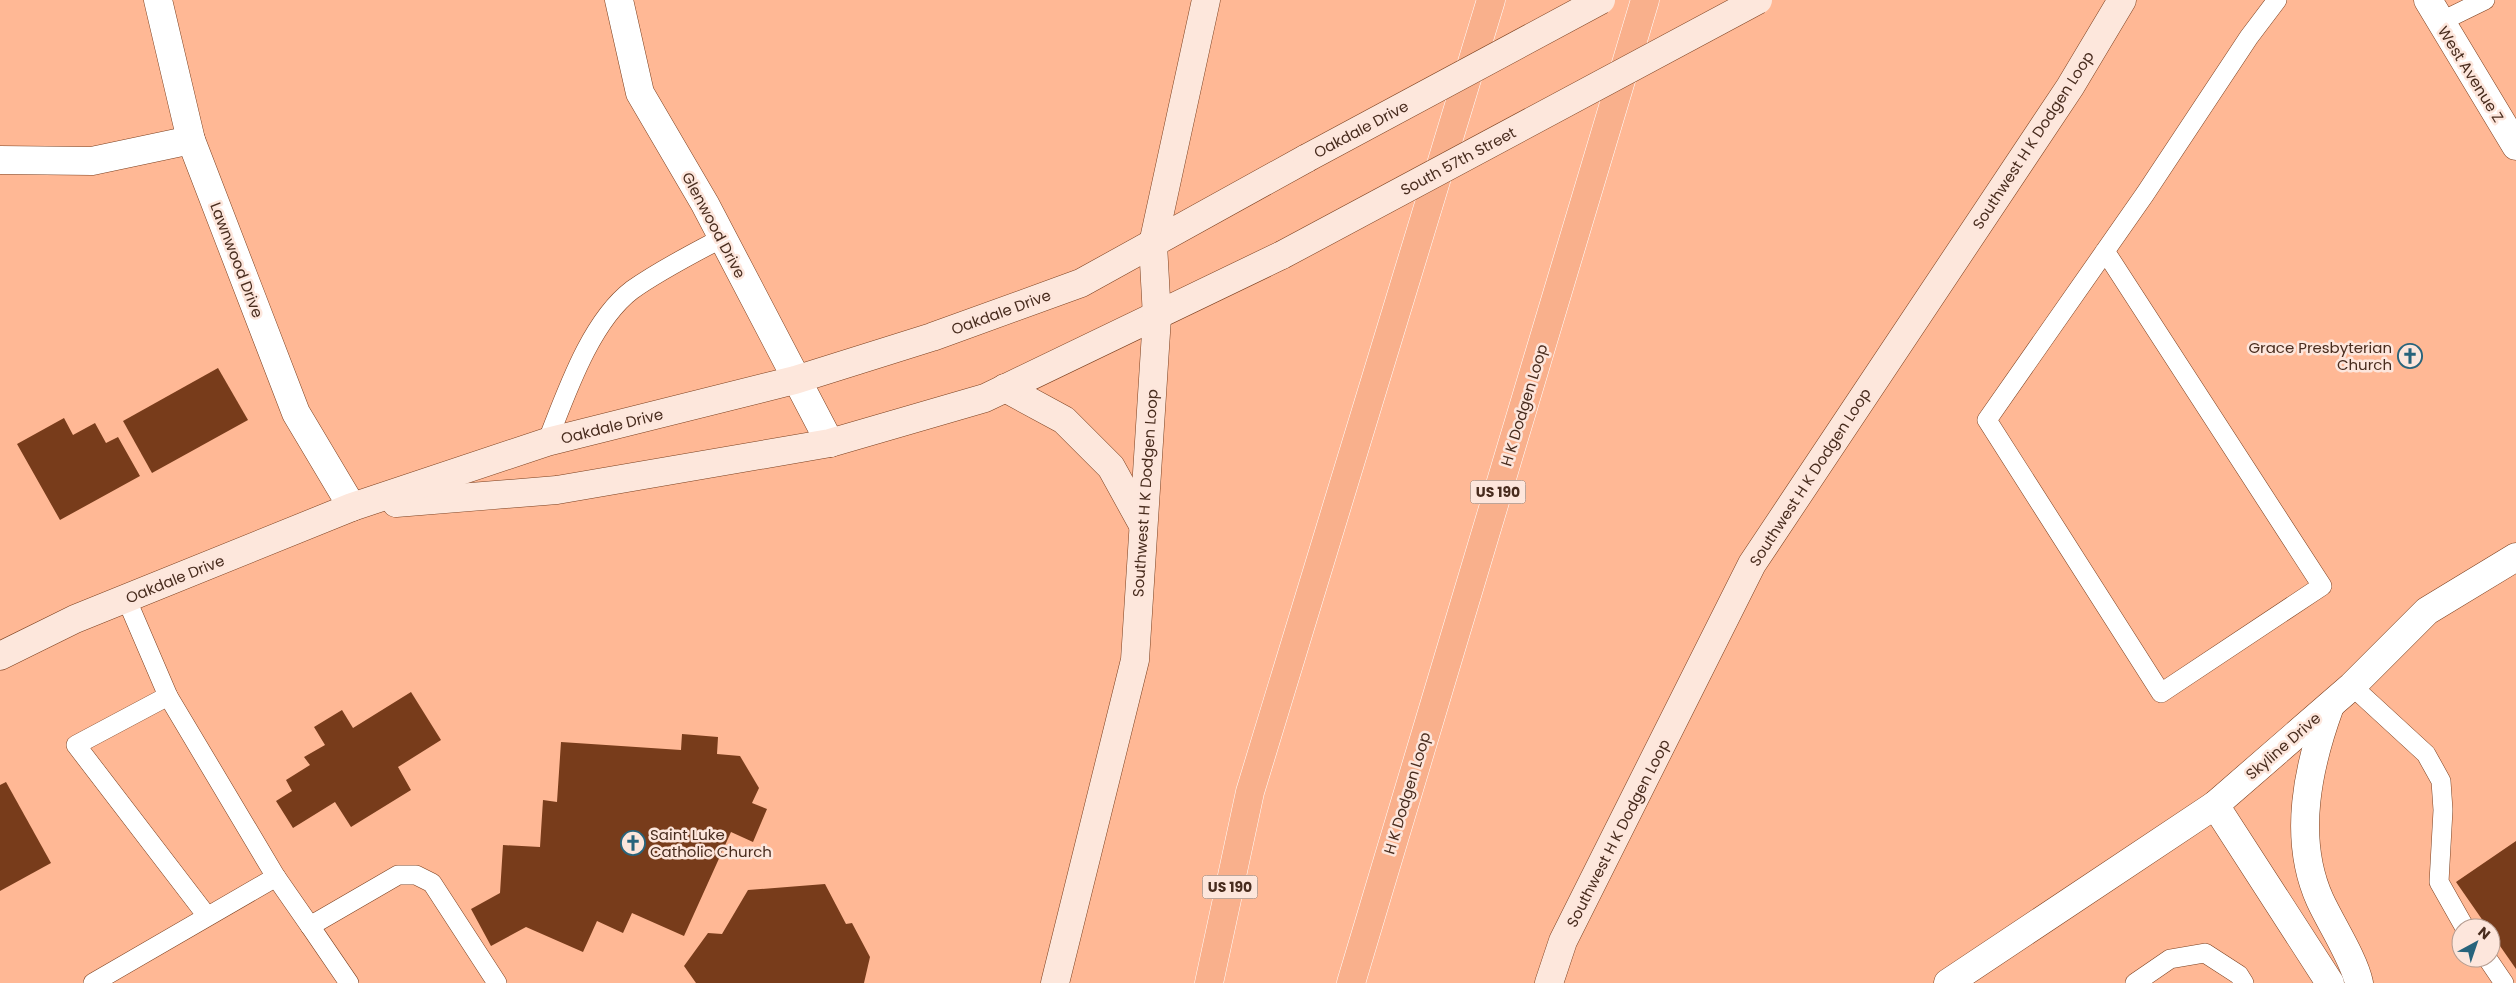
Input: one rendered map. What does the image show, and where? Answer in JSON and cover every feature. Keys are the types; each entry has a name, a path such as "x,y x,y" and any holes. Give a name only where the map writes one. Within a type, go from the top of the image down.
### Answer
{"highway":[{"name":"US 190","path":"1209,983 1250,792 1491,0"},
{"name":"H K Dodgen Loop","path":"1350,983 1645,0"},
{"path":"1190,983 1250,792"}],"main road":[{"name":"Southwest H K Dodgen Loop","path":"1055,983 1135,660 1157,317 1153,244 1206,0"},
{"name":"Oakdale Drive","path":"0,656 75,619 352,507 547,442 795,380 932,337 1081,283 1307,158 1601,0"},
{"name":"South 57th Street","path":"1157,317 1282,255 1758,0"},
{"name":"Southwest H K Dodgen Loop","path":"1548,983 1562,941 1752,564 2070,87 2122,0"},
{"name":"Oakdale Drive","path":"352,507 557,490 830,443 985,398 1157,317"},
{"path":"1005,388 1064,420 1111,467 1144,525"}],"street":[{"name":"Lawnwood Drive","path":"158,0 191,140 296,413 352,507"},
{"name":"Glenwood Drive","path":"619,0 640,93 722,238 795,380 830,443"},
{"name":"West Avenue Z","path":"2434,11 2516,146"},
{"path":"0,160 92,161 191,140"},
{"name":"Skyline Drive","path":"1948,983 2215,805 2352,686 2427,611 2516,557"},
{"path":"2331,705 2318,739 2308,783 2305,827 2309,862 2319,897 2359,983"},
{"path":"2215,805 2330,983"}],"lane":[{"path":"2105,251 2322,586 2161,693 1987,420 2276,0"},
{"path":"2434,11 2485,0"},
{"path":"547,442 566,394 594,336 612,310 632,291 722,238"},
{"path":"126,598 168,696 276,877 349,983"},
{"path":"2352,686 2426,754 2440,781 2443,810 2439,882 2459,918"},
{"path":"168,696 76,745 206,916"},
{"path":"310,926 398,876 416,874 432,883 497,983"},
{"path":"93,983 276,877"},
{"path":"2135,983 2170,959 2206,953 2239,975 2244,983"},
{"path":"2494,968 2504,983"}],"building":[{"path":"218,368 248,420 152,473 123,421"},
{"path":"64,418 73,435 95,423 106,443 118,437 140,476 60,520 17,444"},
{"path":"411,692 441,740 398,767 411,790 351,827 335,802 293,828 276,801 292,791 286,780 310,765 304,757 325,745 314,727 342,710 353,728"},
{"name":"Saint Luke Catholic Church","path":"682,734 718,737 717,754 740,756 759,788 752,803 767,809 753,842 731,832 684,936 632,913 623,933 597,921 583,952 526,927 491,946 471,909 500,893 503,845 540,847 543,800 557,802 561,742 681,750"},
{"path":"6,782 51,863 0,891 0,785"},
{"path":"2516,841 2516,969 2501,947 2501,918 2481,918 2456,882"},
{"path":"825,884 846,924 852,923 870,957 864,983 696,983 684,966 708,933 722,934 748,890"}],"place":[{"name":"Grace Presbyterian Church","path":"2410,356"},
{"name":"Saint Luke Catholic Church","path":"633,843"}]}
